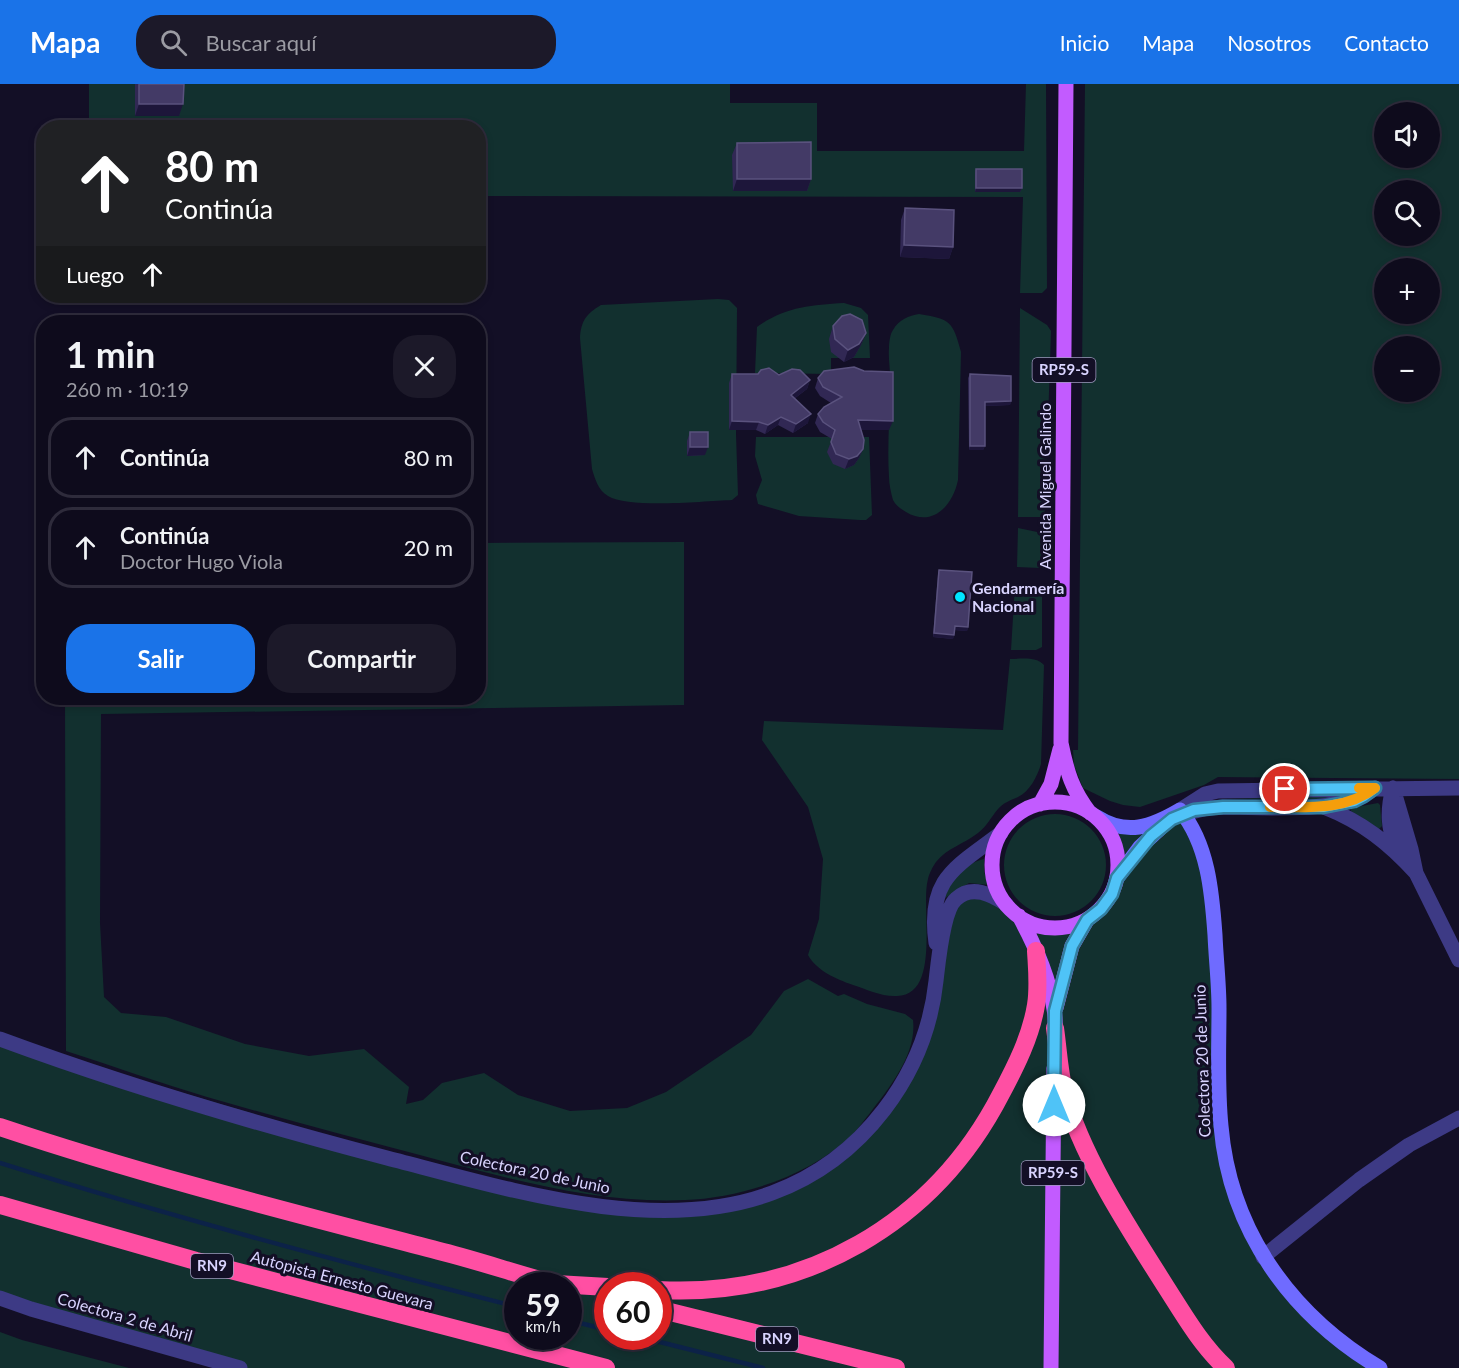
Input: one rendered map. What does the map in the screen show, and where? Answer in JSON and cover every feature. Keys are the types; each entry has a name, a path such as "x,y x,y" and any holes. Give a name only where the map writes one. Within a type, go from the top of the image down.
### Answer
{"highway":[{"path":"672,1290 712,1290 749,1285 791,1275 838,1256 882,1231 916,1205 950,1172 972,1145 1013,1071 1029,1033 1036,1005 1038,981 1036,951"},
{"path":"1055,1019 1064,1091 1078,1130 1106,1187 1145,1254 1194,1330 1226,1368"},
{"path":"0,1127 62,1148 211,1192 515,1272"},
{"name":"Autopista Ernesto Guevara","path":"0,1205 207,1264 606,1368"},
{"name":"RN9","path":"672,1312 896,1368"}],"main road":[{"name":"Avenida Miguel Galindo","path":"1066,84 1061,743 1070,780 1078,797 1093,815"},
{"name":"Avenida Miguel Galindo","path":"1040,804 1050,784 1061,743"},
{"path":"1093,815 1108,830 1115,845 1118,861 1117,878 1112,894 1101,909 1087,920 1070,926 1053,928 1035,925 1019,916 1006,904 998,891 993,877 992,862 1001,833 1018,815 1040,804 1066,803 1093,815 1108,824 1121,828 1135,828 1147,826 1181,812"},
{"path":"1117,878 1151,836 1181,812"},
{"name":"Colectora 20 de Junio","path":"1181,812 1196,835 1210,884 1219,1005 1218,1082 1221,1128 1227,1169 1241,1210 1263,1257 1303,1309 1356,1354 1380,1368"},
{"name":"RP59-S","path":"1019,916 1048,981 1055,1019 1051,1368"},
{"name":"RP59-S","path":"1055,1019 1072,946 1087,920"}],"street":[{"path":"1181,812 1223,807 1323,807 1354,801 1375,788"},
{"path":"1393,788 1388,822 1397,852"},
{"path":"1393,788 1416,873 1459,960"},
{"path":"1181,812 1204,794 1218,790 1459,788"},
{"path":"1323,807 1361,824 1397,852 1416,873"},
{"name":"Colectora 20 de Junio","path":"938,955 934,930 939,891 951,871 1001,833"},
{"name":"Colectora 20 de Junio","path":"0,1039 66,1064 196,1104 332,1143 491,1184 584,1204 653,1211 706,1209 758,1199 792,1186 825,1166 861,1137 888,1106 923,1043 931,1012 938,955 947,912 955,899 969,892 982,892 1006,904"},
{"path":"1263,1257 1359,1180 1409,1145 1459,1118"},
{"name":"Colectora 2 de Abril","path":"0,1298 31,1309 240,1368"}],"green space":[{"path":"89,84 730,84 730,103 817,103 817,151 1024,151 1026,84 1046,84 1047,288 1042,293 1020,293 1023,197 486,196 486,120 89,120"},
{"path":"1085,84 1459,84 1459,779 1218,777 1204,785 1140,807 1110,801 1083,788 1074,765 1073,750 1078,750"},
{"path":"729,300 737,308 738,495 732,500 667,503 632,502 608,496 599,487 592,469 580,338 585,318 601,305"},
{"path":"844,303 861,308 868,315 870,358 831,358 831,374 755,373 757,327 767,320 798,308"},
{"path":"1020,308 1047,325 1051,331 1045,514 1042,517 1018,517"},
{"path":"919,314 949,323 961,352 958,480 952,498 946,505 933,515 925,517 906,512 894,502 888,465 890,339 898,323"},
{"path":"756,437 869,437 872,515 866,520 799,516 758,504 756,495 762,480 755,456"},
{"path":"1018,528 1042,533 1045,537 1044,565 1040,568 1017,567"},
{"path":"684,542 684,705 101,714 100,923 104,997 121,1013 166,1017 245,1044 309,1056 364,1049 409,1087 406,1104 423,1100 442,1083 484,1073 518,1095 570,1111 627,1108 666,1092 751,1035 784,991 808,979 838,996 844,994 867,1004 905,1014 913,1020 911,1045 900,1070 886,1092 852,1135 817,1162 796,1173 752,1189 707,1198 651,1200 583,1193 515,1180 207,1097 66,1051 65,705 486,705 486,543"},
{"path":"1015,585 1036,585 1042,590 1042,647 1036,650 1011,650"},
{"path":"1010,659 1033,659 1044,665 1041,764 1035,779 1026,791 1002,805 981,830 945,853 934,866 926,892 926,948 920,981 911,992 891,996 869,991 828,974 816,966 808,955 819,919 823,859 808,807 762,740 764,721 1003,730"},
{"path":"1331,795 1330,800 1219,798"},
{"path":"1378,803 1382,826 1379,829 1351,811 1351,808"},
{"path":"1055,814 1074,818 1091,829 1102,846 1106,865 1102,884 1091,901 1074,912 1055,916 1036,912 1019,901 1008,884 1004,865 1008,846 1019,829 1036,818"},
{"path":"1183,814 1204,859 1227,1169 1277,1277 1380,1368 240,1368 0,1298 0,1039 491,1184 653,1211 758,1199 861,1137 923,1043 938,955 961,896 1006,904 1019,916 1035,925 1053,928 1070,926 1087,920 1101,909 1111,894 1117,878 1140,847"},
{"path":"1117,834 1148,834 1125,857"},
{"path":"984,859 984,872 989,885 969,883 945,898 950,884 964,868"},
{"path":"0,1332 22,1340 129,1368 0,1368"}],"building":[{"path":"139,84 184,84 183,104 139,104"},
{"path":"811,142 811,179 737,179 737,143"},
{"path":"976,169 1022,169 1022,188 976,188"},
{"path":"905,208 954,210 953,247 904,245"},
{"path":"850,314 862,320 866,333 859,344 848,350 835,339 833,326 842,316"},
{"path":"854,367 864,371 893,372 893,421 858,420 864,440 863,449 857,456 849,459 836,454 831,442 835,430 823,422 818,414 824,407 842,397 823,387 818,378 824,371"},
{"path":"769,368 779,375 792,369 800,370 810,380 791,395 811,414 796,424 781,417 768,425 759,422 732,421 732,374 758,374 761,370"},
{"path":"970,374 1011,376 1011,401 985,402 985,446 970,446"},
{"path":"690,432 708,432 708,447 690,447"},
{"path":"939,570 972,572 968,627 955,626 954,635 934,633"}],"waterway":[{"path":"0,1163 258,1239 504,1303"},
{"path":"582,1324 594,1326"},
{"path":"672,1345 763,1368"}],"slow traffic":[{"path":"1270,807 1323,807 1342,804 1354,801 1375,788 1359,788"}],"place":[{"name":"Gendarmería Nacional","path":"960,597"}],"route":[{"path":"1054,1105 1055,1011 1072,946 1087,920 1101,909 1112,894 1117,878 1151,836 1172,819 1194,810 1223,807 1323,807 1354,801 1375,788 1285,789"}]}
